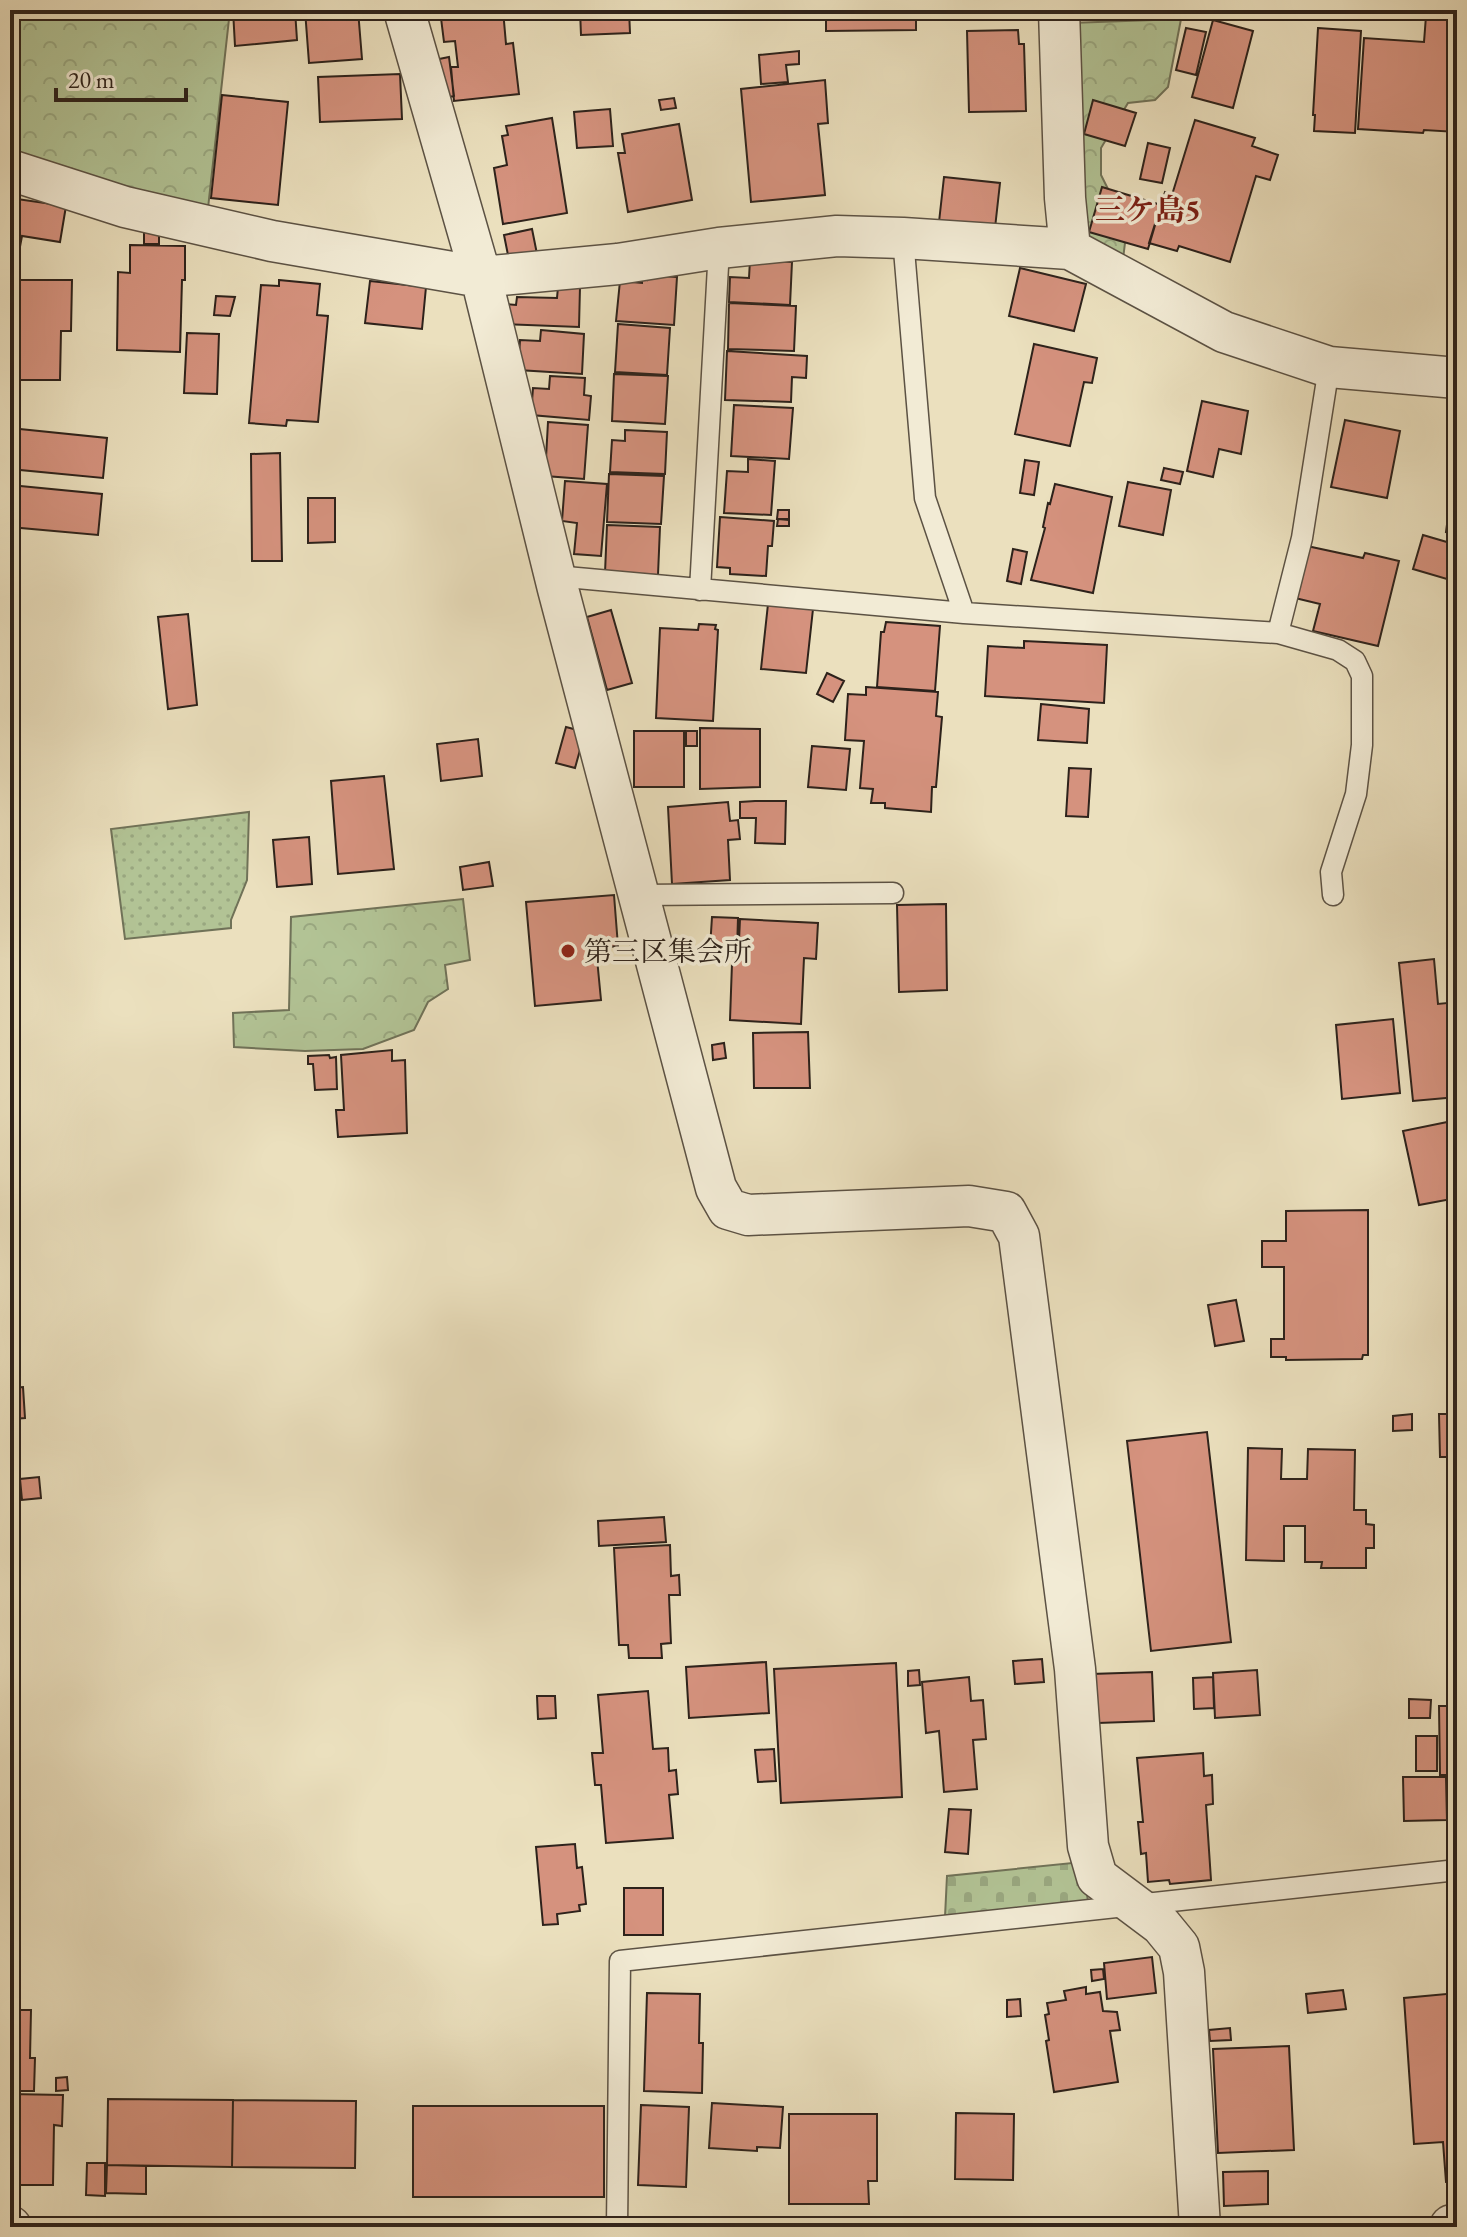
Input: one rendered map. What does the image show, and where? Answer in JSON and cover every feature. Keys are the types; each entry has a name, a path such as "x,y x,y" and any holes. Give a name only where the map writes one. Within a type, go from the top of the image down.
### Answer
{"street":[{"path":"404,10 481,277 555,576 716,1188 728,1209 748,1215 969,1206 1006,1212 1019,1236 1075,1669 1088,1846 1097,1877 1161,1925 1179,1947 1184,1972 1200,2227"},
{"path":"1059,10 1065,198 1070,249"},
{"path":"10,170 125,207 272,241 481,277 618,264 719,248 837,236 1070,249 1224,332 1329,367 1457,378"}],"lane":[{"path":"903,238 925,498 964,613"},
{"path":"700,590 719,248"},
{"path":"1278,633 1302,538 1329,367"},
{"path":"555,576 964,613 1278,633 1338,650 1355,661 1362,676 1362,745 1356,794 1331,872 1333,895"},
{"path":"639,895 893,893"},
{"path":"617,2227 620,1961 1457,1870"}],"green space":[{"path":"10,10 230,10 208,208 55,180 10,150"},
{"path":"1181,19 1168,87 1155,100 1128,103 1101,148 1101,175 1127,227 1123,259 1095,246 1082,230 1070,23"},
{"path":"249,812 247,880 231,920 231,928 125,939 111,829"},
{"path":"463,899 470,960 445,965 448,989 428,1002 414,1030 363,1049 305,1051 234,1047 233,1013 289,1010 291,917"},
{"path":"1082,1862 1088,1901 945,1917 947,1876"}],"building":[{"path":"233,10 295,10 297,40 235,46"},
{"path":"305,10 358,10 362,59 309,63"},
{"path":"440,10 503,10 506,44 513,43 519,94 454,101 451,67 458,67 455,41 444,42"},
{"path":"580,10 629,10 630,33 581,35"},
{"path":"826,10 916,10 916,30 826,31"},
{"path":"1426,16 1457,18 1457,132 1358,129 1364,38 1424,42"},
{"path":"1213,20 1253,31 1233,108 1192,97"},
{"path":"1186,28 1206,32 1196,75 1176,70"},
{"path":"1318,28 1361,31 1355,133 1314,131"},
{"path":"1018,30 1019,44 1024,44 1026,111 969,112 967,31"},
{"path":"799,51 799,64 786,65 788,82 761,84 759,55"},
{"path":"449,57 454,96 439,99 434,60"},
{"path":"400,74 402,119 320,122 318,77"},
{"path":"825,80 828,123 818,124 825,195 751,202 741,89"},
{"path":"222,95 288,102 278,205 211,198"},
{"path":"674,98 676,108 661,110 659,100"},
{"path":"1093,100 1136,113 1125,146 1084,134"},
{"path":"610,109 613,146 577,148 574,112"},
{"path":"552,118 567,213 503,224 494,168 507,165 502,136 508,135 506,126"},
{"path":"1195,120 1255,138 1252,146 1278,155 1270,180 1256,176 1230,262 1179,246 1177,251 1149,243 1165,192 1172,195"},
{"path":"679,124 692,200 628,212 618,153 625,153 622,134"},
{"path":"1148,143 1170,148 1162,183 1140,179"},
{"path":"944,177 1000,183 995,228 939,222"},
{"path":"1102,187 1161,205 1148,249 1089,232"},
{"path":"10,198 66,206 60,242 22,236 19,252 10,250"},
{"path":"532,229 538,259 510,265 504,235"},
{"path":"144,232 159,232 159,244 144,244"},
{"path":"130,245 185,246 180,352 117,350 118,272 130,273"},
{"path":"750,260 792,262 790,305 729,302 730,277 749,278"},
{"path":"1020,268 1086,284 1074,331 1009,316"},
{"path":"647,275 677,277 674,325 616,321 620,281 642,283 642,279 647,280"},
{"path":"12,280 72,280 71,331 61,331 60,380 10,380"},
{"path":"279,280 320,284 317,315 328,316 318,422 287,420 286,426 249,423 261,285 279,286"},
{"path":"370,281 426,287 422,329 365,323"},
{"path":"558,287 580,287 579,327 504,324 505,304 516,305 517,297 557,298"},
{"path":"216,296 235,297 230,316 214,315"},
{"path":"729,303 796,306 794,351 728,349"},
{"path":"618,324 670,328 667,375 615,372"},
{"path":"541,330 584,334 582,374 518,370 520,340 540,341"},
{"path":"187,333 219,334 217,394 184,393"},
{"path":"1034,344 1097,358 1092,383 1084,382 1070,446 1015,434"},
{"path":"727,351 807,356 806,378 792,377 791,402 725,400"},
{"path":"614,374 668,376 665,424 612,421"},
{"path":"550,376 585,378 584,395 591,396 589,420 531,415 533,388 549,389"},
{"path":"1202,401 1248,411 1241,454 1219,449 1213,477 1187,471"},
{"path":"734,405 793,408 789,459 731,456"},
{"path":"1345,420 1400,431 1387,498 1331,487"},
{"path":"548,422 588,425 584,479 545,476"},
{"path":"10,428 107,438 103,478 10,469"},
{"path":"625,430 667,432 665,474 610,472 612,440 625,441"},
{"path":"280,453 282,561 252,561 251,454"},
{"path":"748,459 775,461 771,515 724,513 727,471 748,472"},
{"path":"1025,460 1039,462 1034,495 1020,493"},
{"path":"1164,468 1183,472 1180,484 1161,480"},
{"path":"609,474 664,476 661,524 607,522"},
{"path":"565,481 607,484 601,556 574,554 577,523 562,521"},
{"path":"1128,482 1171,490 1163,535 1119,526"},
{"path":"1055,484 1112,497 1093,593 1031,580"},
{"path":"10,485 102,494 98,535 10,527"},
{"path":"308,498 335,498 335,542 308,543"},
{"path":"778,510 789,510 789,519 777,519"},
{"path":"720,517 774,521 766,576 730,574 730,568 717,567"},
{"path":"1448,517 1457,517 1457,533 1446,532"},
{"path":"778,519 789,520 789,526 777,526"},
{"path":"607,525 660,527 658,575 605,573"},
{"path":"1423,535 1457,545 1453,562 1457,563 1457,582 1413,569"},
{"path":"1307,546 1363,558 1365,553 1399,561 1378,646 1313,631 1320,604 1295,598"},
{"path":"1013,549 1027,552 1021,584 1007,581"},
{"path":"768,604 813,609 806,673 761,669"},
{"path":"611,610 632,683 607,690 587,617"},
{"path":"188,614 197,705 168,709 158,617"},
{"path":"886,622 940,626 935,691 877,687 881,632 884,632"},
{"path":"699,624 716,625 715,629 718,630 713,721 656,718 660,628 698,630"},
{"path":"1024,641 1107,645 1104,703 985,696 988,646 1024,648"},
{"path":"827,673 844,681 833,702 817,694"},
{"path":"866,687 938,692 936,716 942,717 931,812 885,808 885,803 871,803 873,789 860,788 864,741 845,740 848,694 866,695"},
{"path":"1041,704 1089,709 1087,743 1038,740"},
{"path":"566,727 585,732 575,768 556,763"},
{"path":"700,728 760,729 760,787 700,789"},
{"path":"634,731 684,731 684,787 634,787"},
{"path":"686,731 697,731 697,746 686,746"},
{"path":"478,739 482,776 441,781 437,744"},
{"path":"812,746 850,749 846,790 808,787"},
{"path":"1069,768 1091,769 1088,817 1066,816"},
{"path":"384,776 394,869 338,874 331,781"},
{"path":"786,801 785,844 755,843 756,818 740,818 740,802"},
{"path":"728,802 730,821 738,820 740,839 728,840 730,880 672,884 668,807"},
{"path":"309,837 312,884 277,887 273,840"},
{"path":"489,862 493,886 463,890 460,867"},
{"path":"614,895 618,946 596,948 601,1000 535,1006 526,902"},
{"path":"946,904 947,990 899,992 897,905"},
{"path":"712,917 738,918 737,950 710,948"},
{"path":"740,919 818,923 816,959 804,958 801,1024 730,1020 732,963 738,963"},
{"path":"1434,959 1438,1004 1457,1002 1457,1097 1413,1101 1399,963"},
{"path":"1393,1019 1400,1093 1342,1099 1336,1025"},
{"path":"808,1032 810,1088 754,1088 753,1033"},
{"path":"724,1043 726,1058 713,1060 712,1045"},
{"path":"392,1050 392,1061 405,1060 407,1133 338,1137 336,1110 344,1110 341,1055"},
{"path":"329,1055 330,1058 336,1057 337,1089 315,1090 313,1064 308,1064 308,1056"},
{"path":"1457,1120 1457,1198 1419,1205 1403,1131"},
{"path":"1368,1210 1368,1355 1363,1355 1362,1359 1286,1360 1286,1357 1271,1357 1271,1339 1284,1339 1284,1267 1262,1267 1262,1241 1286,1241 1286,1211"},
{"path":"1236,1300 1244,1341 1215,1346 1208,1305"},
{"path":"23,1387 25,1418 13,1419 11,1388"},
{"path":"1412,1414 1412,1430 1393,1431 1393,1416"},
{"path":"1439,1414 1457,1414 1457,1457 1440,1457"},
{"path":"1207,1432 1231,1642 1151,1651 1127,1441"},
{"path":"1248,1448 1282,1449 1281,1479 1307,1479 1308,1449 1355,1450 1354,1510 1366,1510 1366,1524 1374,1525 1374,1548 1366,1548 1366,1568 1321,1568 1322,1562 1305,1562 1305,1526 1284,1526 1284,1561 1246,1560"},
{"path":"39,1477 41,1498 22,1500 20,1479"},
{"path":"664,1517 666,1542 599,1546 598,1521"},
{"path":"670,1545 671,1576 679,1575 680,1595 669,1595 671,1643 661,1644 662,1658 629,1658 628,1645 619,1645 614,1548"},
{"path":"1042,1659 1044,1682 1015,1684 1013,1661"},
{"path":"766,1662 769,1713 689,1718 686,1667"},
{"path":"896,1663 902,1797 781,1803 774,1669"},
{"path":"919,1670 920,1685 908,1686 908,1671"},
{"path":"1257,1670 1260,1715 1215,1718 1213,1673"},
{"path":"1152,1672 1154,1721 1098,1723 1091,1674"},
{"path":"969,1677 971,1701 983,1700 986,1739 973,1740 977,1789 944,1792 939,1731 926,1733 922,1682"},
{"path":"1213,1677 1214,1708 1194,1709 1193,1678"},
{"path":"648,1691 653,1749 668,1748 669,1771 676,1770 678,1794 669,1795 673,1838 606,1843 601,1785 595,1785 592,1753 603,1753 598,1695"},
{"path":"537,1696 555,1696 556,1718 538,1719"},
{"path":"1409,1699 1431,1700 1430,1718 1409,1718"},
{"path":"1439,1706 1457,1706 1457,1827 1450,1827 1449,1775 1440,1775"},
{"path":"1416,1736 1437,1736 1437,1771 1416,1771"},
{"path":"774,1749 776,1781 758,1782 755,1750"},
{"path":"1203,1753 1204,1776 1212,1775 1213,1804 1206,1805 1211,1880 1170,1884 1169,1880 1148,1882 1146,1853 1141,1854 1138,1822 1143,1822 1137,1758"},
{"path":"1403,1777 1446,1777 1447,1820 1404,1821"},
{"path":"949,1809 971,1810 968,1854 945,1852"},
{"path":"575,1844 577,1868 582,1867 586,1904 579,1905 580,1911 557,1914 558,1924 543,1925 536,1847"},
{"path":"624,1888 663,1888 663,1935 624,1935"},
{"path":"1152,1957 1156,1993 1107,1999 1104,1963"},
{"path":"1103,1969 1104,1979 1092,1981 1091,1970"},
{"path":"1086,1987 1086,1994 1100,1992 1103,2011 1117,2012 1120,2030 1110,2031 1118,2082 1054,2092 1046,2041 1049,2040 1045,2015 1049,2014 1047,2003 1066,2000 1064,1991"},
{"path":"1343,1990 1346,2009 1308,2013 1306,1994"},
{"path":"647,1993 700,1994 702,2093 644,2091"},
{"path":"1457,1993 1457,2181 1446,2182 1443,2142 1414,2144 1404,1998"},
{"path":"1020,1999 1021,2016 1007,2017 1007,2000"},
{"path":"10,2010 31,2010 30,2058 35,2058 34,2091 10,2091"},
{"path":"1230,2028 1231,2040 1210,2041 1209,2030"},
{"path":"1289,2046 1294,2150 1218,2153 1213,2049"},
{"path":"67,2077 68,2090 56,2091 56,2078"},
{"path":"10,2094 63,2095 62,2126 54,2125 53,2185 18,2185 18,2171 10,2171"},
{"path":"108,2099 233,2100 232,2167 107,2165"},
{"path":"233,2100 356,2101 355,2168 232,2167"},
{"path":"712,2103 783,2107 780,2148 757,2147 757,2151 709,2148"},
{"path":"641,2105 689,2107 686,2187 638,2185"},
{"path":"413,2106 604,2106 604,2197 413,2197"},
{"path":"956,2113 1014,2114 1013,2180 955,2179"},
{"path":"789,2114 877,2114 877,2181 868,2181 869,2204 789,2204"},
{"path":"87,2163 105,2163 105,2196 86,2195"},
{"path":"107,2165 146,2166 146,2194 106,2193"},
{"path":"1268,2171 1268,2204 1224,2206 1223,2172"}],"place":[{"name":"第三区集会所","path":"568,951"}],"district":[{"name":"三ケ島5","path":"1148,210"}]}
